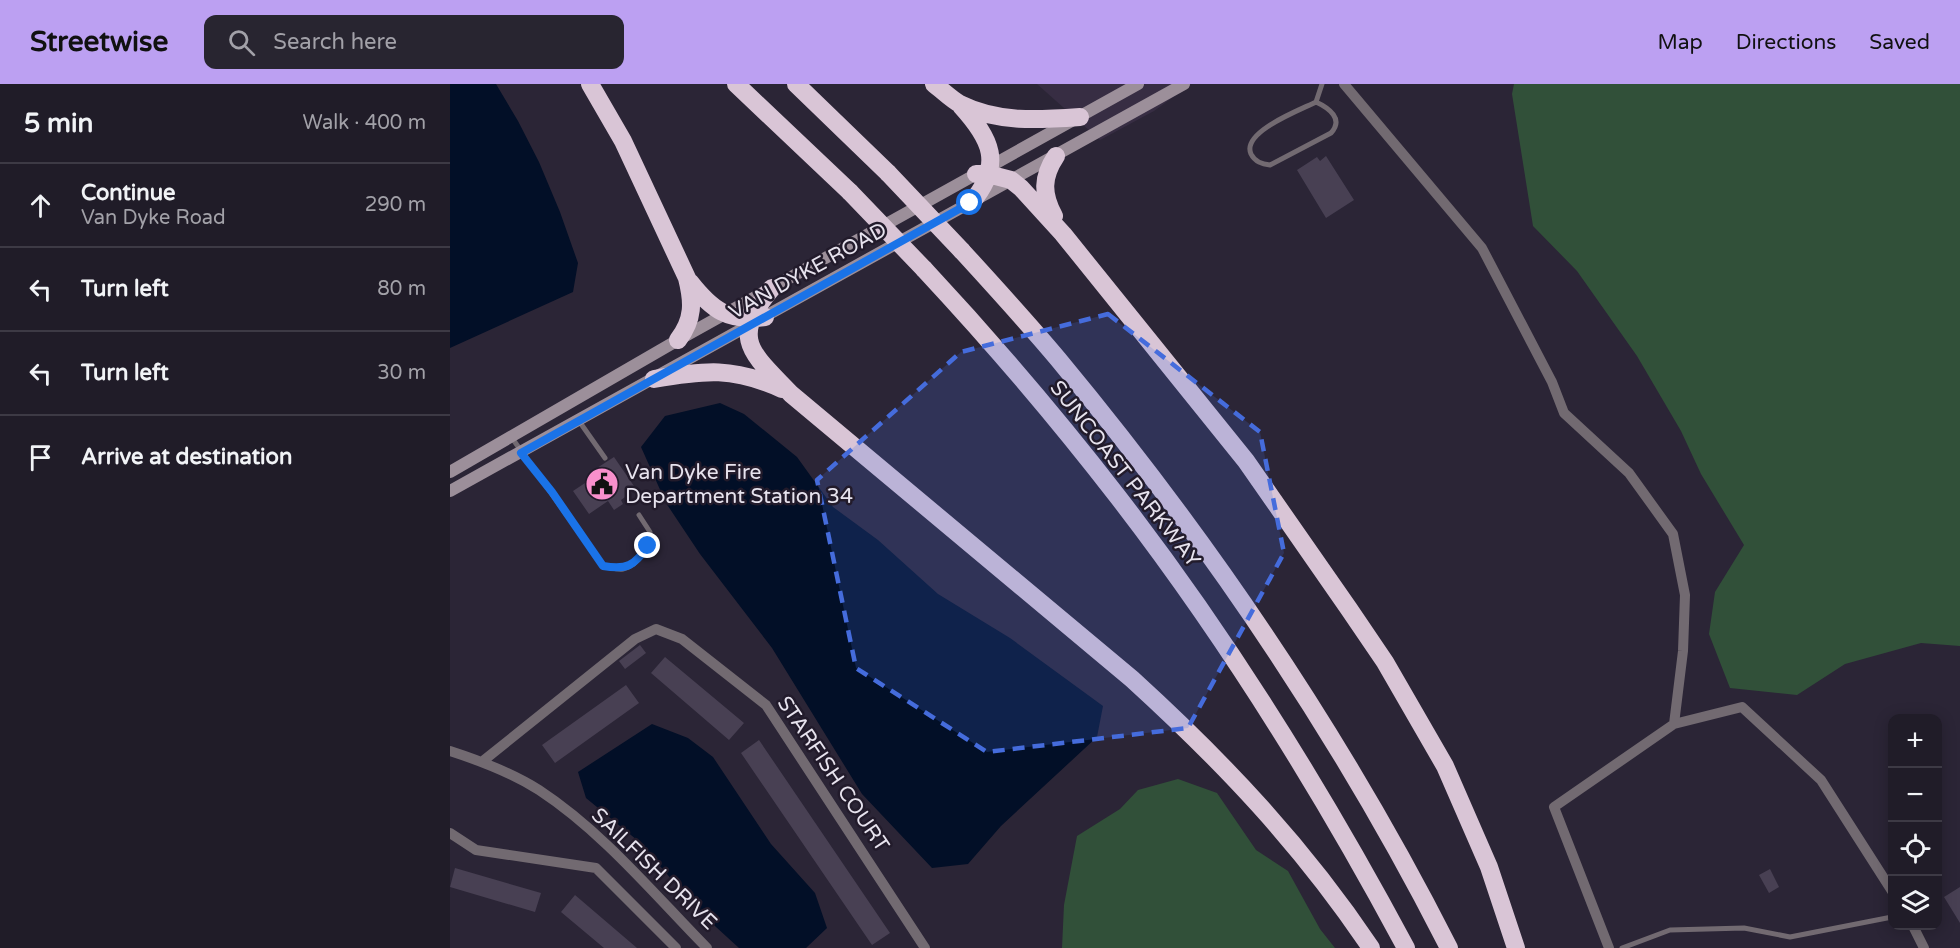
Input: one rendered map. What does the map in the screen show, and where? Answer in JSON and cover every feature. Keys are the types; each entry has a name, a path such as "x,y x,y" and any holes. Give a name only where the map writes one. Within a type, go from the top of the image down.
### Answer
{"highway":[{"path":"590,84 623,141 687,278 692,298 692,314 688,326 678,340"},
{"name":"SUNCOAST PARKWAY","path":"736,84 850,192 924,269 1050,411 1119,498 1181,583 1302,766 1364,870 1406,948"},
{"name":"SUNCOAST PARKWAY","path":"795,84 888,173 962,251 1072,376 1169,498 1230,582 1326,728 1416,885 1449,948"},
{"path":"934,84 959,104 984,135 991,155 978,193 970,203"},
{"path":"959,104 1006,118 1025,120 1080,117"},
{"path":"1056,156 1046,174 1044,190 1048,205 1063,234"},
{"path":"985,172 1011,180 1022,188 1063,234 1246,461 1385,663 1445,766 1466,811 1489,867 1516,948"},
{"path":"687,278 707,303 726,314 755,320"},
{"path":"772,288 758,304 751,345 755,355 792,394 1132,679 1191,733 1287,836 1351,918 1371,948"},
{"path":"654,379 703,371 738,373 792,394"}],"main road":[{"name":"VAN DYKE ROAD","path":"450,472 678,340 985,172 1138,84"},
{"name":"VAN DYKE ROAD","path":"450,491 1184,84"}],"street":[{"path":"1344,84 1482,248 1552,382 1564,413 1629,473 1673,534 1685,595 1683,651 1674,723"},
{"name":"STARFISH COURT","path":"483,761 634,639 656,629 682,639 766,705 925,948"},
{"path":"1609,948 1554,807 1674,723 1742,707 1821,780 1888,883"},
{"name":"SAILFISH DRIVE","path":"450,751 483,761 538,790 599,838 707,948"},
{"path":"450,833 476,850 596,868 676,948"},
{"path":"1915,930 1924,948"}],"lane":[{"path":"1316,102 1330,109 1336,120 1335,128 1330,133 1270,165 1260,164 1253,158 1249,151 1251,140 1259,132 1316,102 1322,84"},
{"path":"579,421 605,458"},
{"path":"511,436 603,566 622,569 639,560 648,546 650,532 639,515"},
{"path":"1622,948 1670,930 1744,928 1790,937 1888,918"}],"highlighted area":[{"path":"1108,314 1260,432 1284,553 1188,728 987,752 856,668 817,480 961,352"}],"shaded area":[{"path":"1037,84 1191,84 1154,111 1100,140"}],"green space":[{"path":"1514,84 1960,84 1960,646 1921,643 1845,664 1797,695 1730,688 1709,634 1715,592 1744,545 1701,474 1681,431 1637,356 1577,271 1533,226 1512,94"},
{"path":"1178,779 1217,793 1256,850 1288,871 1320,929 1335,948 1062,948 1064,905 1077,836 1120,809 1138,790"}],"water":[{"path":"450,84 496,84 539,162 578,263 573,292 450,348"},
{"path":"720,403 744,414 797,457 833,507 878,540 938,594 1010,638 1103,706 1097,737 1001,826 968,864 932,868 862,794 772,648 700,554 666,503 641,447 665,416"},
{"path":"652,724 688,738 713,757 771,844 815,893 827,928 806,948 739,948 704,916 637,840 586,798 578,772"}],"building":[{"path":"1326,156 1354,200 1326,218 1297,170 1317,157 1320,161"},
{"path":"614,457 636,489 621,500 623,504 614,510 608,501 589,514 573,491 600,473 597,468"},
{"path":"640,645 646,653 625,669 619,661"},
{"path":"665,657 744,723 729,740 651,673"},
{"path":"626,685 639,703 555,763 542,745"},
{"path":"759,740 890,933 872,945 741,753"},
{"path":"455,868 541,893 535,912 450,887"},
{"path":"1770,869 1779,887 1769,893 1759,875"},
{"path":"1960,887 1960,923 1944,897"},
{"path":"575,895 637,948 604,948 561,912"}],"place":[{"name":"Van Dyke Fire Department Station 34","path":"602,484"}],"route":[{"path":"648,546 639,560 622,569 603,566 552,492 521,453 970,203"}]}
